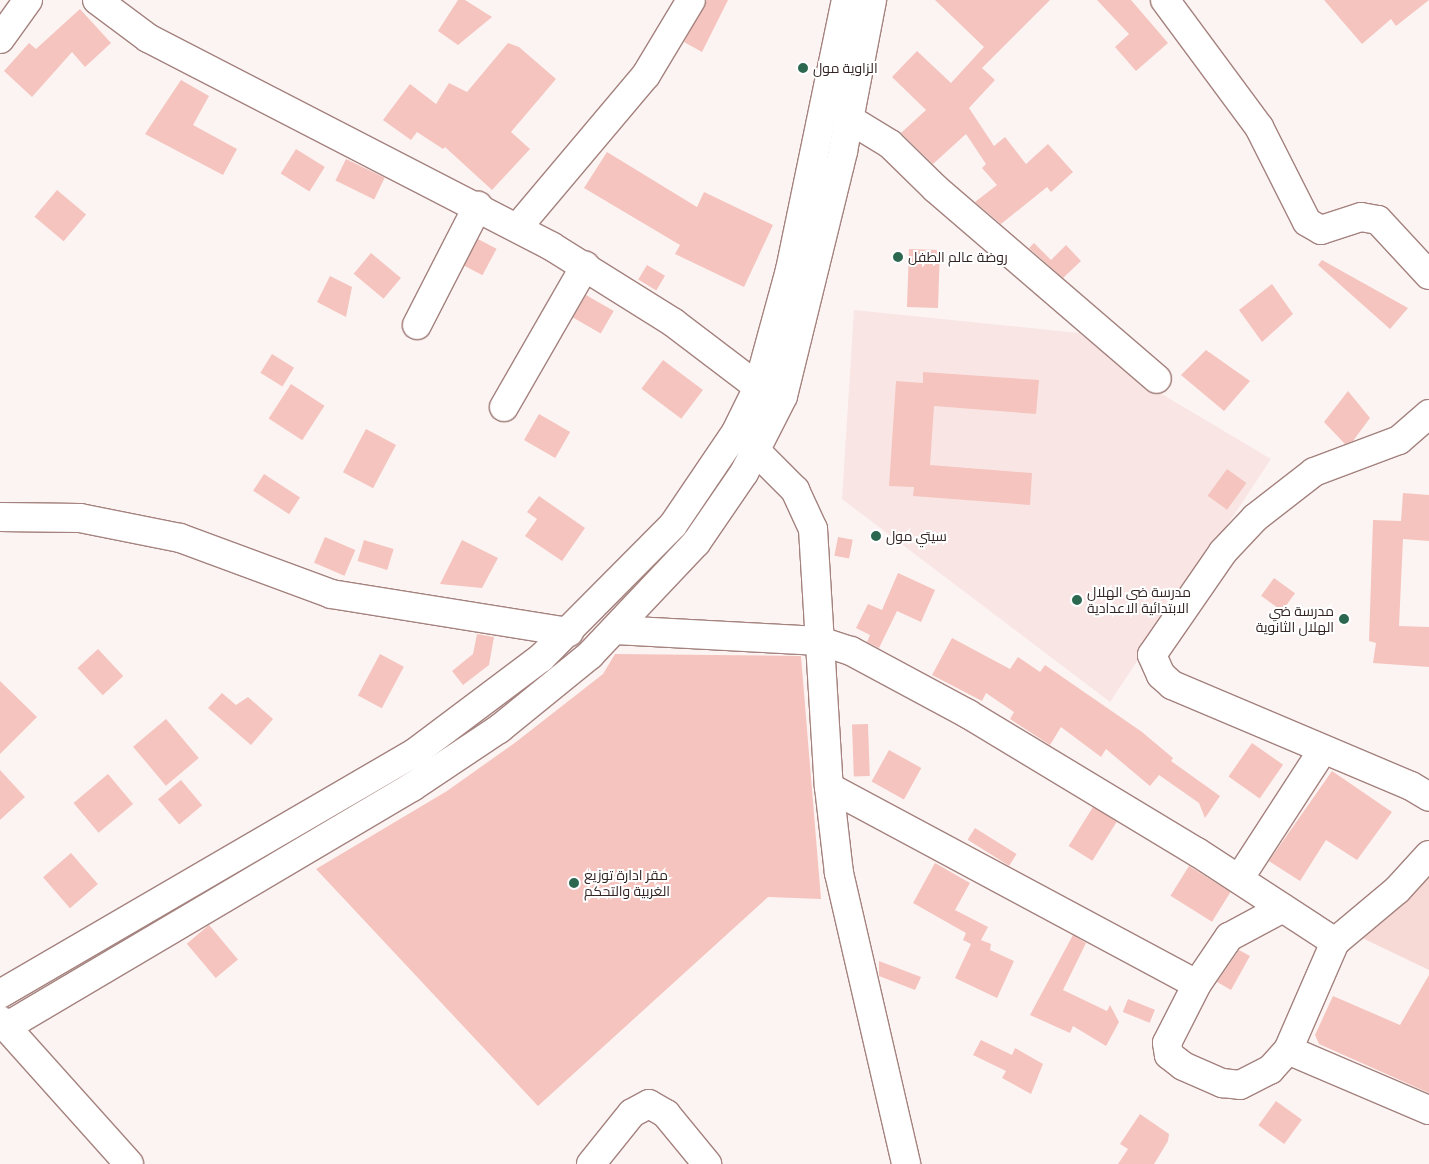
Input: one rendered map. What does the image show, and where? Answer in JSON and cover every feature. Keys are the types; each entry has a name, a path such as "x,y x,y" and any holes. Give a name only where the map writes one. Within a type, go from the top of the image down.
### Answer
{"street":[{"path":"0,39 28,0"},
{"path":"97,0 139,34 478,206 585,266 674,323 758,387"},
{"path":"518,227 646,75 691,0"},
{"path":"0,994 417,751 480,706 569,632 673,525 736,432 758,387 790,270 846,0"},
{"path":"129,1164 2,1025 438,771 560,681 615,630 696,543 723,508 757,449 784,396 793,366 849,119 872,0"},
{"path":"1165,0 1259,127 1307,222 1321,230 1361,217 1378,220 1429,275"},
{"path":"849,119 890,144 944,195 1157,379"},
{"path":"417,325 478,206"},
{"path":"504,407 585,266"},
{"path":"766,357 793,366"},
{"path":"1429,414 1399,440 1314,472 1255,518 1223,552 1152,655 1161,675 1172,685 1322,751 1411,786 1429,797"},
{"path":"736,432 757,449 795,490 810,516 815,540 829,786 846,911 906,1164"},
{"path":"0,518 80,518 162,534 331,594 569,632"},
{"path":"615,630 820,641 851,651 968,714 1239,879 1335,942"},
{"path":"1239,879 1322,751"},
{"path":"829,786 1197,984"},
{"path":"1283,908 1229,937 1197,984 1167,1043 1169,1056 1176,1062 1222,1083 1240,1085 1270,1070 1288,1050 1335,942 1398,890 1429,855"},
{"path":"1288,1050 1429,1110"},
{"path":"591,1164 632,1113 649,1104 666,1114 707,1164"}],"shaded area":[{"name":"مدرسة ضي الهلال الابتدائية الاعدادية","path":"854,310 1079,333 1140,381 1271,459 1110,702 842,499"},
{"path":"1429,871 1429,970 1356,935"}],"building":[{"path":"458,0 465,0 492,17 458,45 438,31"},
{"path":"707,0 728,0 702,52 684,42"},
{"path":"935,0 1050,0 982,68 995,80 969,108 994,146 1005,137 1026,164 1048,144 1073,172 1051,192 1047,187 1001,224 975,202 997,185 982,168 986,164 966,134 933,164 901,133 926,110 892,77 917,51 951,83 984,47"},
{"path":"1097,0 1131,0 1168,43 1136,71 1115,47 1129,34"},
{"path":"1324,0 1429,0 1396,26 1391,19 1362,44"},
{"path":"80,9 111,43 85,67 72,52 32,97 4,71 29,43 36,49"},
{"path":"508,43 519,47 556,79 511,132 530,149 492,190 445,147 443,149 417,132 411,140 383,120 410,84 436,104 449,83 467,92"},
{"path":"181,80 209,96 193,125 237,149 223,175 145,134"},
{"path":"296,149 325,167 309,192 281,174"},
{"path":"607,152 697,207 704,192 773,225 744,287 675,254 680,245 584,188"},
{"path":"346,159 385,178 374,199 335,181"},
{"path":"57,190 86,214 64,241 35,217"},
{"path":"478,239 497,249 482,275 464,265"},
{"path":"1034,243 1051,260 1066,245 1081,261 1063,278 1029,248"},
{"path":"909,249 940,250 938,308 907,307"},
{"path":"371,253 401,278 384,299 354,274"},
{"path":"1322,260 1408,308 1390,329 1318,265"},
{"path":"647,265 665,276 656,290 638,280"},
{"path":"330,276 352,287 346,317 317,302"},
{"path":"1272,284 1293,314 1262,342 1239,310"},
{"path":"586,295 614,311 601,334 573,318"},
{"path":"1206,350 1250,381 1224,411 1181,375"},
{"path":"272,354 294,368 282,386 260,373"},
{"path":"663,360 703,390 681,419 641,389"},
{"path":"923,372 1039,380 1036,414 934,406 930,465 1032,473 1030,505 913,496 914,487 889,486 896,381 923,383"},
{"path":"291,384 325,406 302,440 269,418"},
{"path":"1348,391 1370,418 1353,441 1345,444 1324,422"},
{"path":"539,414 570,432 555,458 524,440"},
{"path":"366,429 396,445 373,488 343,472"},
{"path":"1227,469 1246,483 1227,510 1208,496"},
{"path":"264,474 300,497 289,514 253,491"},
{"path":"1403,493 1429,495 1429,541 1403,539 1399,626 1429,627 1429,667 1373,663 1376,643 1369,641 1373,520 1401,521"},
{"path":"539,496 585,528 562,561 525,536 537,519 527,512"},
{"path":"325,537 355,550 344,576 314,563"},
{"path":"838,537 853,540 849,559 834,556"},
{"path":"364,540 394,549 387,570 358,561"},
{"path":"462,540 498,558 482,588 440,584"},
{"path":"898,573 935,590 921,622 897,611 879,648 867,642 870,635 856,628 868,604 882,610"},
{"path":"1274,578 1295,593 1282,611 1261,596"},
{"path":"477,634 494,637 489,665 463,685 452,671 473,654"},
{"path":"952,638 1010,669 1018,657 1040,672 1045,665 1142,732 1173,758 1171,761 1220,796 1205,818 1199,803 1159,775 1150,786 1106,749 1101,757 1061,727 1050,745 1010,719 1014,712 986,693 982,701 932,675"},
{"path":"98,649 123,676 103,695 78,668"},
{"path":"380,654 404,667 382,708 358,695"},
{"name":"مقر ادارة توزيع الغربية والتحكم","path":"615,654 801,656 821,899 768,897 538,1106 316,869 447,791 516,742 603,674"},
{"path":"0,681 37,717 0,754"},
{"path":"222,693 236,705 248,697 273,719 251,745 208,708"},
{"path":"166,719 199,758 166,786 133,747"},
{"path":"868,724 870,776 854,777 852,725"},
{"path":"1252,743 1283,765 1260,798 1228,777"},
{"path":"889,750 921,768 904,799 872,781"},
{"path":"0,770 25,797 0,820"},
{"path":"1332,771 1392,812 1357,860 1326,840 1300,881 1269,861"},
{"path":"108,774 133,804 99,833 74,803"},
{"path":"181,780 202,805 179,825 158,799"},
{"path":"1093,807 1117,822 1092,861 1069,846"},
{"path":"975,828 1017,854 1009,866 968,840"},
{"path":"71,853 98,884 70,908 43,877"},
{"path":"935,863 970,883 955,910 988,927 981,940 991,944 990,950 1014,961 997,998 955,978 971,944 963,940 966,933 913,903"},
{"path":"1189,866 1231,892 1212,922 1170,896"},
{"path":"209,925 238,959 216,978 187,944"},
{"path":"1073,935 1086,943 1063,990 1107,1011 1110,1005 1119,1022 1106,1046 1073,1026 1070,1033 1030,1015"},
{"path":"1239,950 1250,956 1231,990 1217,982"},
{"path":"879,961 921,977 915,990 879,976"},
{"path":"1429,975 1429,1093 1319,1044 1315,1035 1333,996 1400,1025"},
{"path":"1128,999 1155,1010 1150,1023 1123,1012"},
{"path":"981,1040 1012,1055 1015,1048 1043,1064 1031,1094 1002,1078 1006,1071 973,1055"},
{"path":"1276,1101 1302,1120 1284,1144 1258,1125"},
{"path":"1140,1114 1169,1134 1168,1141 1154,1164 1118,1164 1128,1149 1120,1144"}],"place":[{"name":"الزاوية مول","path":"803,68"},
{"name":"روضة عالم الطفل","path":"898,257"},
{"name":"سيتي مول","path":"876,536"},
{"name":"مدرسة ضي الهلال الابتدائية الاعدادية","path":"1077,600"},
{"name":"مدرسة ضي الهلال الثانوية","path":"1344,619"},
{"name":"مقر ادارة توزيع الغربية والتحكم","path":"574,883"}]}
